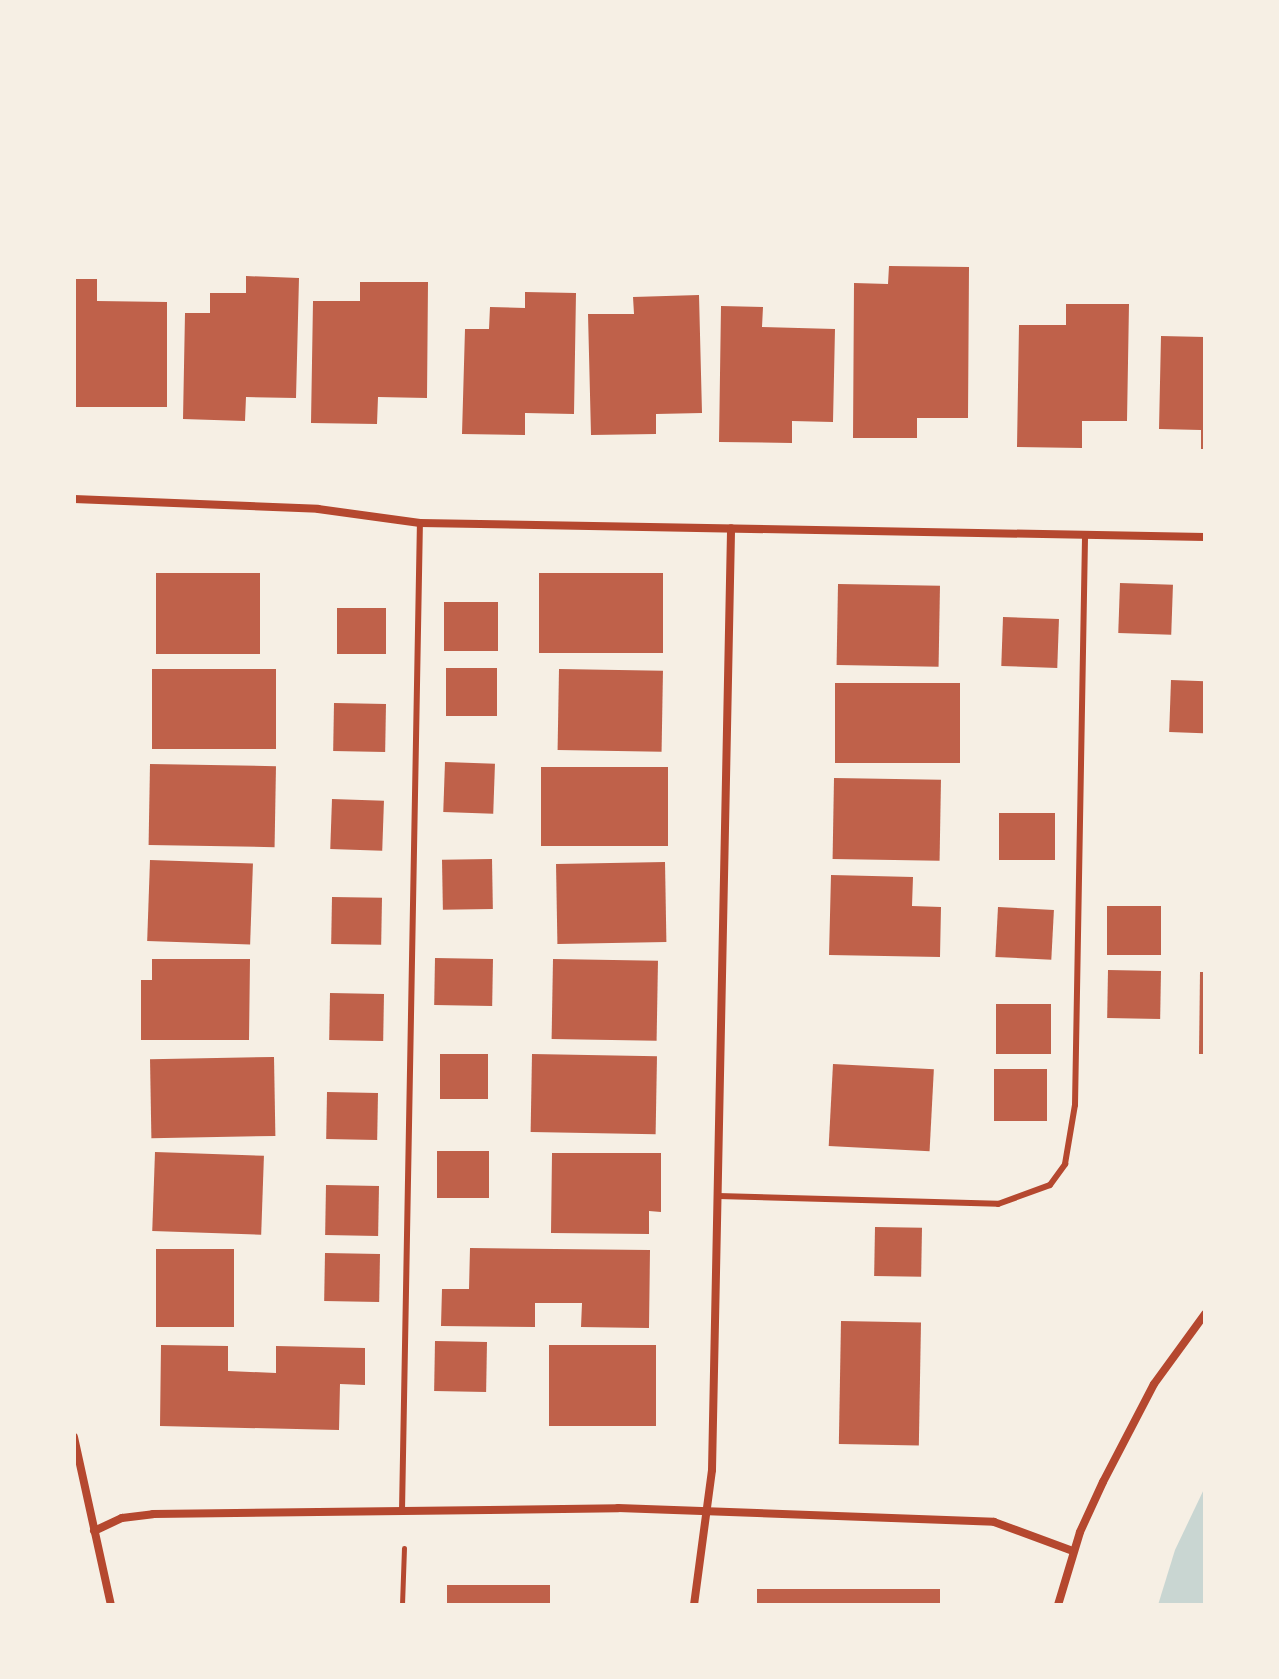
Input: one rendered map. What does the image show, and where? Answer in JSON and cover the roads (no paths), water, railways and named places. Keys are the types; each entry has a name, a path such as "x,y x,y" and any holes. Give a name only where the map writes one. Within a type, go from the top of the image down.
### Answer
{"street":[{"path":"74,499 318,509 420,523 1205,537"},
{"path":"694,1605 712,1470 731,528"},
{"path":"1058,1605 1073,1551 1154,1384 1205,1314"},
{"path":"74,1437 111,1605"},
{"path":"94,1531 122,1518 153,1514 618,1508 994,1522 1073,1551"}],"lane":[{"path":"402,1511 420,523"},
{"path":"718,1196 998,1204 1050,1185 1065,1164 1073,1139 1075,1105 1085,535"}]}
